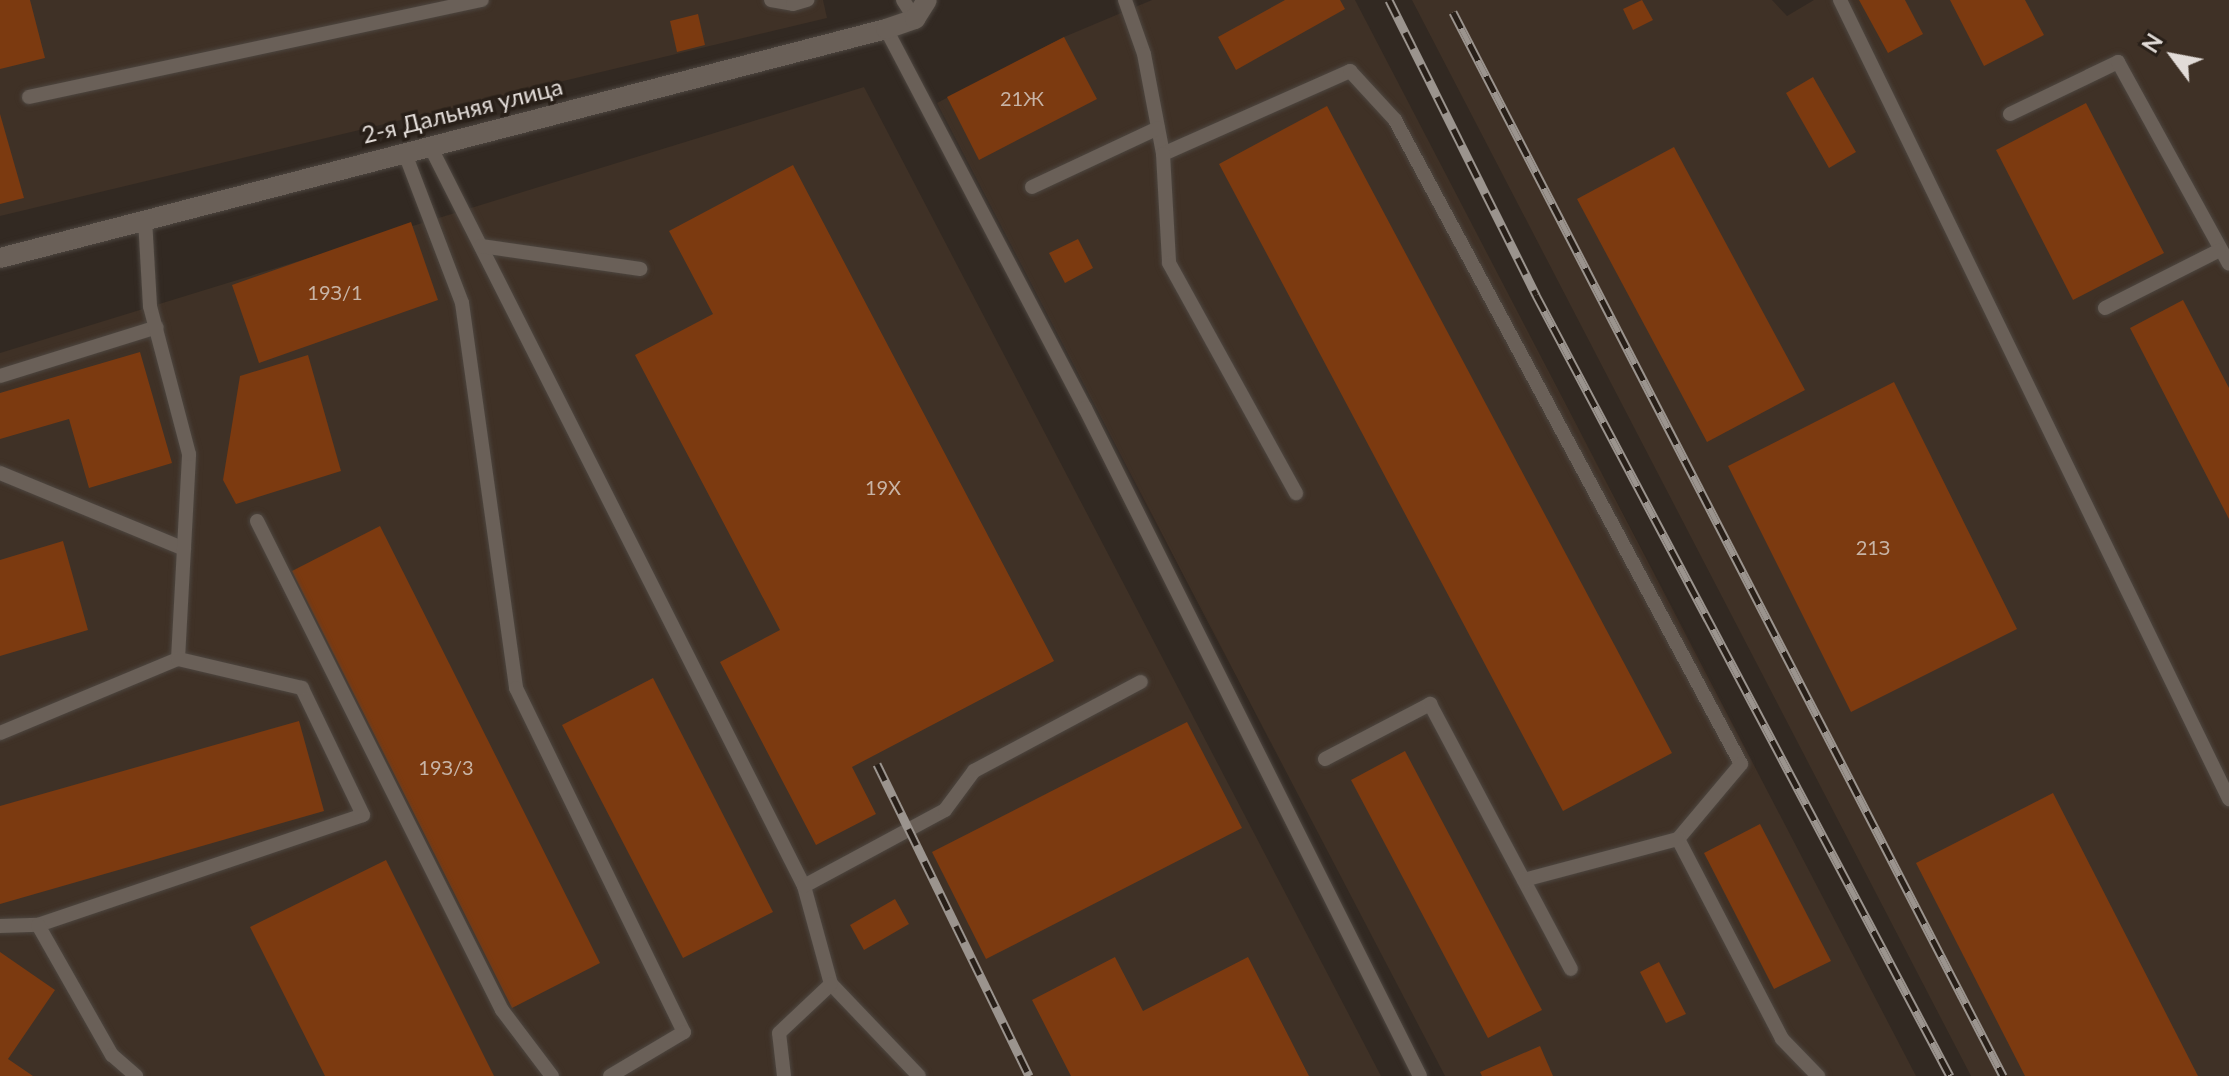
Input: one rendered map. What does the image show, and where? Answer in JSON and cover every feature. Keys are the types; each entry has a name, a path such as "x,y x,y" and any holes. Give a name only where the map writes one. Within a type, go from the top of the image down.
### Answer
{"street":[{"path":"915,19 927,0"},
{"name":"2-я Дальняя улица","path":"0,258 915,19"}],"lane":[{"path":"29,97 482,0"},
{"path":"771,0 807,0"},
{"path":"903,0 915,19"},
{"path":"1125,0 1144,54 1163,154 1169,263 1296,493"},
{"path":"1840,0 2229,799"},
{"path":"886,29 1085,408 1420,1076"},
{"path":"2010,114 2118,62 2218,251 2229,264"},
{"path":"1163,154 1350,71 1395,120 1741,764 1678,839 1524,880"},
{"path":"1032,187 1158,128"},
{"path":"430,146 804,886 831,984 919,1076"},
{"path":"404,151 462,303 516,688 684,1032 610,1076"},
{"path":"145,220 150,306 189,454 178,659"},
{"path":"481,246 640,269"},
{"path":"2105,308 2218,251"},
{"path":"0,376 157,327"},
{"path":"0,473 184,549"},
{"path":"257,521 502,1010 552,1076"},
{"path":"0,733 178,659 302,688 363,815 38,925 0,926"},
{"path":"804,886 945,810 974,771 1141,682"},
{"path":"1325,759 1430,704 1571,969"},
{"path":"1678,839 1782,1039 1818,1076"},
{"path":"38,925 112,1055 136,1076"},
{"path":"784,1076 779,1033 831,984"}],"shaded area":[{"path":"0,0 823,0 827,18 0,216"},
{"path":"1152,0 1355,0 1916,1076 1445,1076 937,103 1064,37"},
{"path":"1412,0 1772,0 1787,16 1814,0 2229,0 2229,1076 1971,1076"},
{"path":"864,87 1381,1076 0,1076 0,353"}],"building":[{"path":"0,0 30,0 45,58 0,69"},
{"path":"1285,0 1340,0 1345,9 1236,70 1218,37"},
{"path":"1642,0 1653,20 1633,30 1623,9"},
{"path":"1859,0 1905,0 1923,34 1888,53"},
{"path":"1950,0 2025,0 2044,35 1984,66"},
{"path":"698,14 705,45 677,52 670,21"},
{"path":"1064,37 1097,99 979,160 947,97"},
{"path":"1813,77 1856,152 1829,168 1786,93"},
{"path":"2086,103 2164,253 2073,300 1996,150"},
{"path":"1327,106 1672,753 1563,811 1219,164"},
{"path":"0,114 24,198 0,204"},
{"path":"1674,147 1805,390 1707,442 1577,199"},
{"path":"793,165 1054,661 852,767 876,814 816,845 720,662 780,630 635,355 713,314 669,231"},
{"path":"411,222 438,300 259,363 232,285"},
{"path":"1078,239 1093,268 1065,283 1049,253"},
{"path":"2183,300 2229,388 2229,519 2130,328"},
{"path":"140,352 172,463 89,488 69,419 0,439 0,393"},
{"path":"308,355 341,471 236,504 223,480 240,376"},
{"path":"1894,382 2017,629 1851,712 1728,466"},
{"path":"380,526 600,963 512,1008 292,571"},
{"path":"63,541 88,630 0,656 0,560"},
{"path":"653,678 773,912 683,958 562,725"},
{"path":"299,721 324,811 0,904 0,806"},
{"path":"1187,722 1242,828 986,959 932,852"},
{"path":"1405,751 1542,1010 1488,1038 1351,780"},
{"path":"2053,793 2198,1076 2025,1076 1916,863"},
{"path":"1760,824 1831,961 1774,989 1704,853"},
{"path":"386,860 494,1076 325,1076 250,927"},
{"path":"895,899 909,924 864,950 850,925"},
{"path":"0,952 55,990 8,1059 33,1076 0,1076"},
{"path":"1115,957 1143,1011 1248,957 1309,1076 1071,1076 1032,1000"},
{"path":"1659,962 1686,1014 1666,1023 1640,972"},
{"path":"1540,1046 1553,1076 1482,1076 1480,1072"}],"railway":[{"path":"1389,0 1536,295 1950,1076"},
{"path":"1453,12 2003,1076"},
{"path":"877,764 1029,1076"}]}
